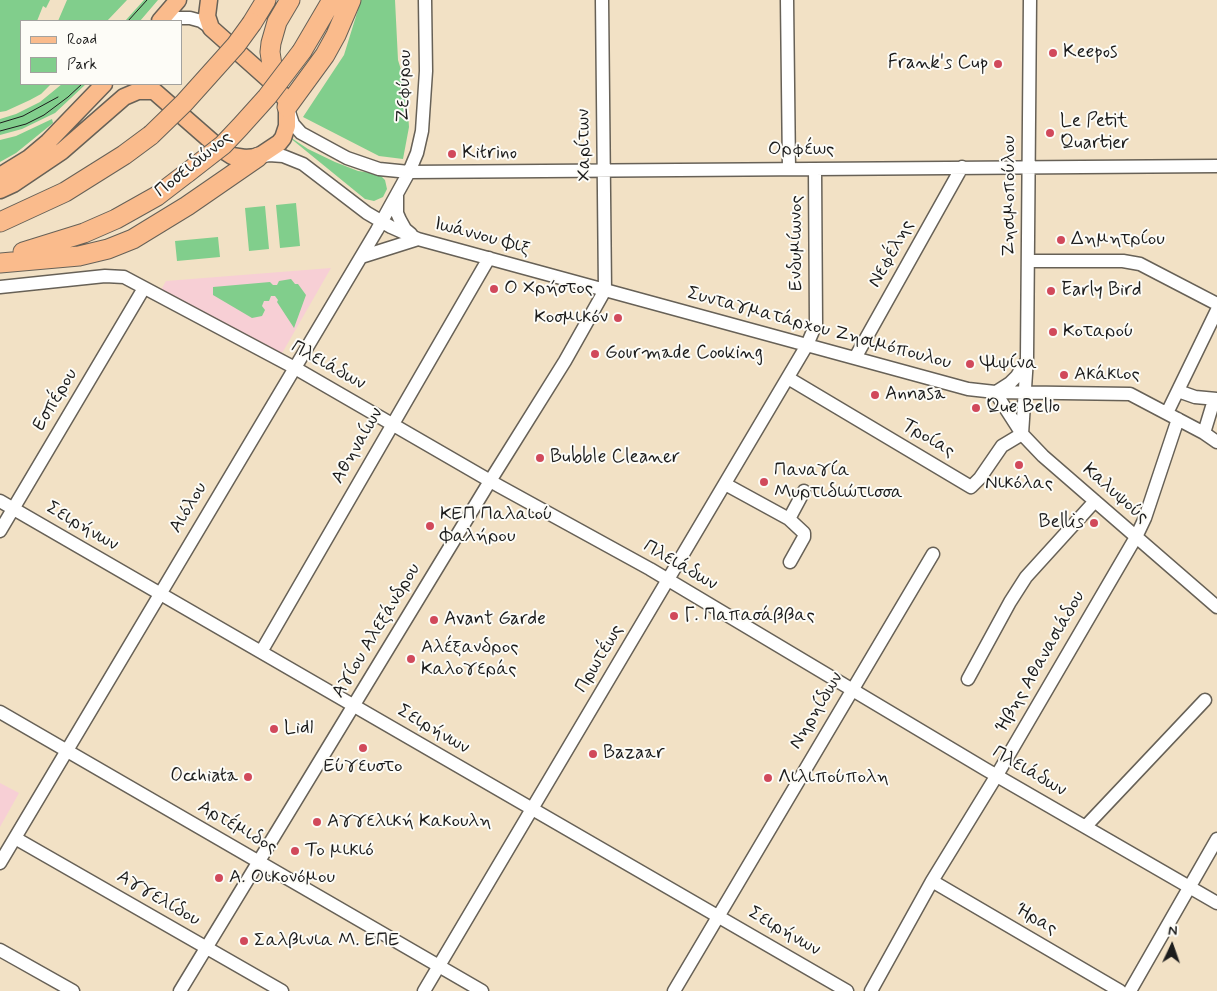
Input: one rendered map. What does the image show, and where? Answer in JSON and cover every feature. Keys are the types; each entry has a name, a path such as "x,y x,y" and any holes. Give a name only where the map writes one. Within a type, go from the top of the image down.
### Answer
{"highway":[{"path":"0,222 65,192 124,155 151,135 184,104 236,45 266,0"},
{"path":"275,85 270,52 271,43 277,22 290,0"},
{"name":"Ποσειδώνος","path":"0,258 60,242 100,226 144,204 187,173 223,144 267,97 302,51 332,0"},
{"path":"287,107 336,35 351,0"},
{"path":"0,263 79,256 108,249 132,239 187,206 258,157"}],"main road":[{"path":"161,20 178,0"},
{"path":"0,190 62,151 124,97 151,87 223,151 238,158 258,157 279,143 287,126 287,107 283,94 210,28 207,16 209,0"},
{"path":"0,176 29,158 48,142 103,85"}],"street":[{"name":"Ζεφύρου","path":"409,172 417,153 422,131 426,71 425,0"},
{"name":"Χαρίτων","path":"602,0 604,170 602,296"},
{"name":"Ενδυμίωνος","path":"787,0 789,169"},
{"name":"Ζησιμοπούλου","path":"1025,392 1027,358 1030,0"},
{"path":"170,20 190,18 201,21 210,28"},
{"name":"Ορφέως","path":"287,107 293,124 304,136 347,158 386,170 409,172 1217,166"},
{"name":"Ιωάννου Φιξ","path":"258,157 276,155 290,158 303,164 381,222 418,239 489,258 602,296"},
{"name":"Νεφέλης","path":"855,358 962,168"},
{"name":"Ενδυμίωνος","path":"807,345 816,324 815,169"},
{"path":"386,170 396,182 397,213 400,220 405,229 418,239"},
{"name":"Αιόλου","path":"0,863 361,257 409,172"},
{"path":"356,205 369,208 379,207 391,203 397,196"},
{"path":"361,257 418,239"},
{"name":"Αθηναίων","path":"261,652 489,258"},
{"path":"1028,261 1123,261 1140,264 1217,304"},
{"path":"0,287 105,276 124,277 144,288"},
{"name":"Πλειάδων","path":"144,288 295,368 490,481 668,580 852,690 1217,903"},
{"name":"Εσπέρου","path":"0,531 144,288"},
{"name":"Συνταγματάρχου Ζησιμόπουλου","path":"602,296 807,345 968,389 995,392 1123,392 1136,396 1217,442"},
{"name":"Αγίου Αλεξάνδρου","path":"180,991 490,481 566,361 602,296"},
{"name":"Ήβης Αθανασιάδου","path":"871,991 932,880 997,775 1136,537 1145,518 1178,391 1217,310"},
{"name":"Πρωτέως","path":"424,991 807,345"},
{"path":"995,392 1014,379 1027,358"},
{"name":"Τροίας","path":"788,378 971,488 1002,446 1022,434"},
{"path":"1178,391 1195,398 1216,399 1204,433"},
{"name":"Καλυψούς","path":"995,392 1022,434 1043,456 1217,607"},
{"path":"1022,434 1025,392"},
{"path":"725,484 790,519 804,533 804,537 790,562"},
{"path":"790,519 804,492"},
{"name":"Σειρήνων","path":"0,501 847,991"},
{"path":"968,679 1010,602 1026,577 1095,501"},
{"name":"Νηρηίδων","path":"674,991 933,554"},
{"path":"1086,826 1205,700"},
{"name":"Αρτέμιδος","path":"0,712 482,991"},
{"name":"Αγγελίδου","path":"15,838 282,991"},
{"path":"1130,991 1217,839"},
{"name":"Ήρας","path":"932,880 1120,991"},
{"path":"0,950 73,991"}],"shaded area":[{"path":"331,268 281,355 161,290 166,281"},
{"path":"0,783 19,793 0,827"}],"green space":[{"path":"0,0 50,0 46,8 43,6 37,20 20,20 20,85 50,85 41,94 30,100 0,112"},
{"path":"67,0 127,0 108,20 58,20"},
{"path":"144,0 158,0 141,20 126,20"},
{"path":"361,0 395,0 398,60 406,86 409,127 403,159 379,156 303,117 344,55"},
{"path":"61,85 85,85 55,113 22,129 0,135 0,119 16,114 40,102"},
{"path":"52,119 53,123 16,153 0,162 0,140 16,136"},
{"path":"284,133 308,149 335,162 358,171 379,174 385,180 387,189 383,197 374,201 365,199"},
{"path":"296,203 300,246 280,248 276,205"},
{"path":"265,206 269,249 249,251 245,208"},
{"path":"218,237 220,257 177,261 175,241"},
{"path":"291,279 295,284 298,284 306,295 294,328 275,296 271,296 269,301 264,301 262,306 265,310 262,316 252,318 213,295 213,287 270,282 273,285 277,285 279,281"}],"tram line":[{"path":"129,20 147,0"},
{"path":"0,131 26,124 44,115 81,85"},
{"path":"0,123 23,116 58,97"}],"place":[{"name":"Keepos","path":"1053,53"},
{"name":"Frank's Cup","path":"998,64"},
{"name":"Le Petit Quartier","path":"1050,133"},
{"name":"Kitrino","path":"452,154"},
{"name":"Δημητρίου","path":"1061,240"},
{"name":"Ο Χρήστος","path":"494,289"},
{"name":"Early Bird","path":"1051,291"},
{"name":"Κοσμικόν","path":"618,318"},
{"name":"Κοταρού","path":"1053,332"},
{"name":"Gourmade Cooking","path":"595,354"},
{"name":"Ψιψίνα","path":"970,364"},
{"name":"Ακάκιος","path":"1064,375"},
{"name":"Annasa","path":"875,395"},
{"name":"Que Bello","path":"976,408"},
{"name":"Bubble Cleaner","path":"540,458"},
{"name":"Νικόλας","path":"1019,465"},
{"name":"Παναγία Μυρτιδιώτισσα","path":"764,482"},
{"name":"Bellis","path":"1094,523"},
{"name":"ΚΕΠ Παλαιού Φαλήρου","path":"430,526"},
{"name":"Γ. Παπασάββας","path":"674,616"},
{"name":"Avant Garde","path":"434,620"},
{"name":"Αλέξανδρος Καλογεράς","path":"411,659"},
{"name":"Lidl","path":"274,729"},
{"name":"Εύγευστο","path":"363,748"},
{"name":"Bazaar","path":"593,754"},
{"name":"Occhiata","path":"248,777"},
{"name":"Λιλιπούπολη","path":"768,778"},
{"name":"Αγγελική Κακουλη","path":"317,822"},
{"name":"Το μικιό","path":"295,851"},
{"name":"Α. Οικονόμου","path":"219,878"},
{"name":"Σαλβινια Μ. ΕΠΕ","path":"244,941"}]}
